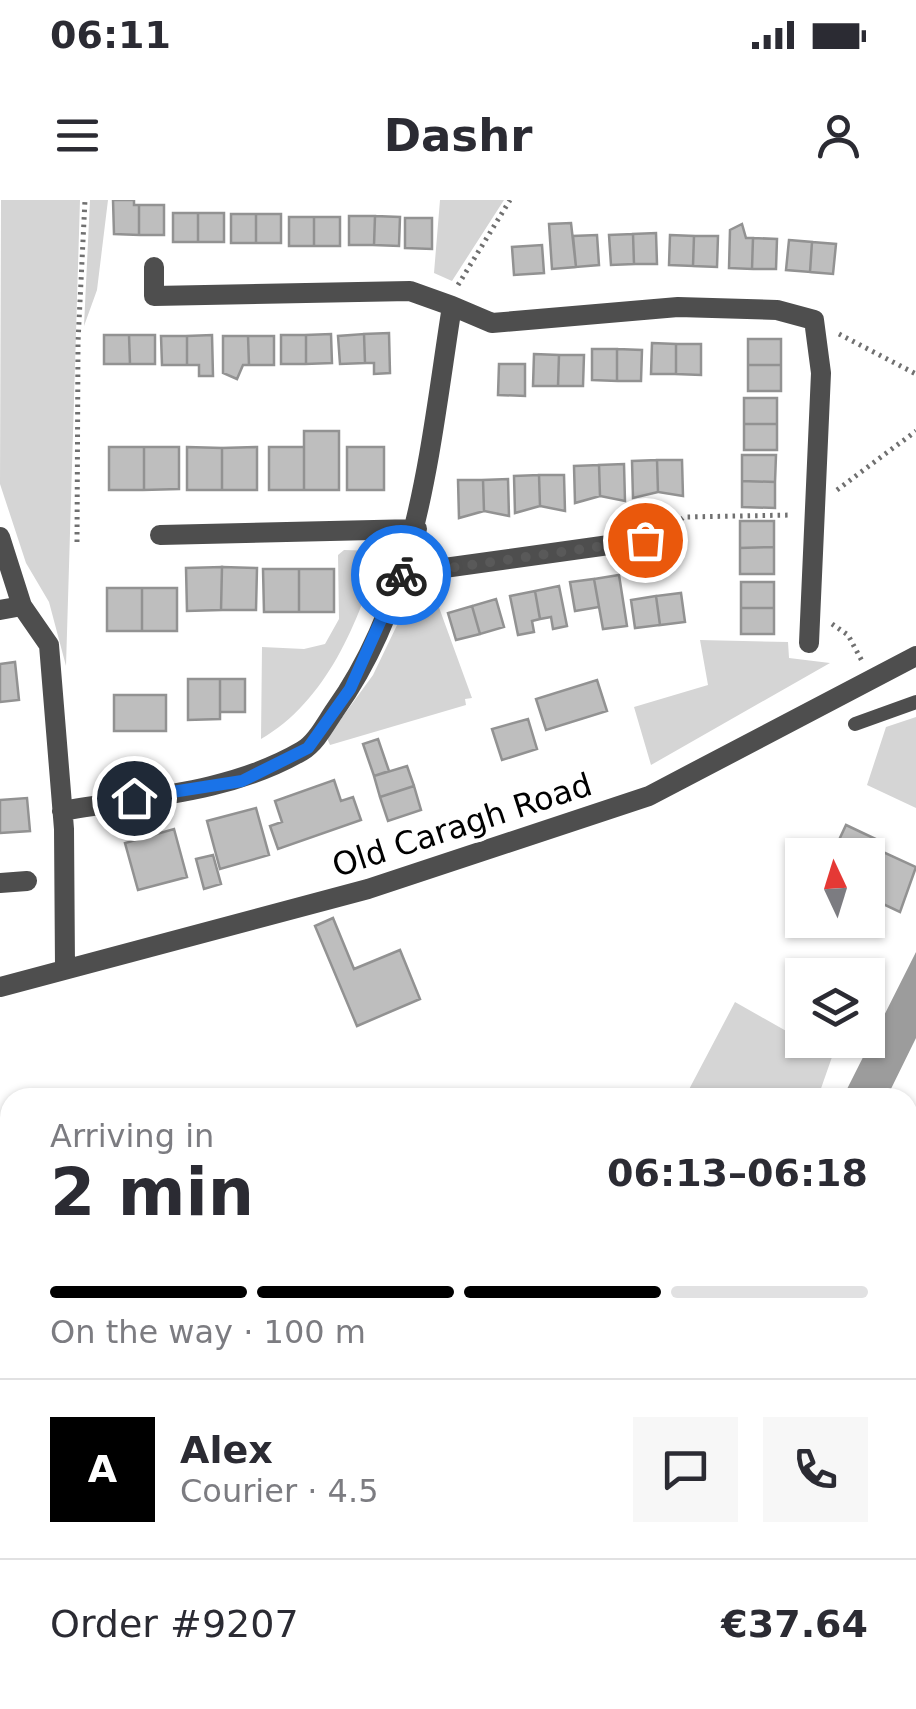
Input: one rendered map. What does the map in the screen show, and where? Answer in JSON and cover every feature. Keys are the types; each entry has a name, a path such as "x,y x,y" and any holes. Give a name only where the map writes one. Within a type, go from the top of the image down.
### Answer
{"street":[{"path":"154,267 154,296 410,291 492,323 678,307 777,310 814,320 822,373 809,633"},
{"path":"62,810 242,781 308,748 350,689 417,529 449,305"},
{"path":"160,535 417,529"},
{"path":"0,537 22,606 49,645 62,810 65,968"},
{"path":"401,574 659,538"},
{"path":"0,610 22,606"},
{"name":"Old Caragh Road","path":"0,986 368,889 616,808 678,783 916,656"},
{"path":"0,883 27,880"}],"lane":[{"path":"854,724 916,702"}],"path":[{"path":"77,542 78,342 85,200"},
{"path":"449,305 510,200"},
{"path":"816,330 832,331 916,374"},
{"path":"659,538 684,516 815,511 916,432"},
{"path":"809,633 835,624 848,635 873,681"}],"shaded area":[{"path":"1,200 80,200 66,666 49,602 26,563 0,484"},
{"path":"90,200 108,200 97,290 84,326"},
{"path":"440,200 504,200 452,281 434,273"},
{"path":"344,550 379,551 362,605 322,682 284,723 261,739 262,647 304,649 325,644 339,619 338,555"},
{"path":"433,591 472,698 465,699 466,705 330,745 327,738 373,675 411,596"},
{"path":"700,640 788,642 789,658 830,663 651,765 634,707 708,685"},
{"path":"916,717 916,808 867,785 886,727"},
{"path":"916,952 916,1038 891,1088 848,1088 863,1058 885,1058 885,1014"},
{"path":"735,1002 785,1030 785,1058 832,1058 821,1088 690,1088"}],"building":[{"path":"113,200 134,200 134,205 139,205 139,235 114,234"},
{"path":"139,205 164,205 164,235 139,235"},
{"path":"173,213 198,213 198,242 173,242"},
{"path":"198,213 224,213 224,242 198,242"},
{"path":"231,214 256,214 256,243 231,243"},
{"path":"256,214 281,214 281,243 256,243"},
{"path":"349,216 375,216 374,245 349,245"},
{"path":"375,216 400,217 399,246 374,245"},
{"path":"289,217 314,217 314,246 289,246"},
{"path":"314,217 340,217 340,246 314,246"},
{"path":"405,218 432,218 432,249 405,248"},
{"path":"571,223 576,267 552,269 549,224"},
{"path":"742,224 746,238 753,238 752,269 729,268 730,230"},
{"path":"656,233 657,264 634,264 633,234"},
{"path":"633,234 634,264 611,265 609,235"},
{"path":"597,235 599,265 576,267 573,236"},
{"path":"670,235 694,236 693,266 669,265"},
{"path":"694,236 718,236 717,267 693,266"},
{"path":"753,238 777,239 776,269 752,269"},
{"path":"789,240 812,242 810,272 786,270"},
{"path":"812,242 836,244 833,274 810,272"},
{"path":"542,245 544,273 514,275 512,247"},
{"path":"389,333 390,373 374,374 374,363 365,363 364,334"},
{"path":"331,334 332,363 306,364 306,335"},
{"path":"364,334 365,363 340,364 338,336"},
{"path":"104,335 129,335 130,364 104,364"},
{"path":"129,335 155,335 155,364 130,364"},
{"path":"212,335 213,376 199,376 199,365 187,365 187,336"},
{"path":"281,335 306,335 306,364 281,364"},
{"path":"161,336 187,336 187,365 162,365"},
{"path":"223,336 248,336 249,365 243,365 237,379 223,373"},
{"path":"248,336 274,336 274,365 249,365"},
{"path":"748,339 781,339 781,365 748,365"},
{"path":"652,343 676,344 676,374 651,374"},
{"path":"676,344 701,344 701,375 676,374"},
{"path":"592,349 617,349 617,381 592,380"},
{"path":"617,349 642,350 641,381 617,381"},
{"path":"534,354 559,355 558,386 533,386"},
{"path":"559,355 584,355 583,386 558,386"},
{"path":"499,364 525,364 525,396 498,395"},
{"path":"748,365 781,365 781,391 748,391"},
{"path":"744,398 777,398 777,424 744,424"},
{"path":"744,424 777,424 777,450 744,450"},
{"path":"304,431 339,431 339,490 304,490"},
{"path":"109,447 144,447 144,490 109,490"},
{"path":"144,447 179,447 179,489 144,490"},
{"path":"187,447 222,448 222,490 187,490"},
{"path":"257,447 257,490 222,490 222,448"},
{"path":"269,447 304,447 304,490 269,490"},
{"path":"347,447 384,447 384,490 347,490"},
{"path":"742,455 776,455 775,482 742,481"},
{"path":"657,460 682,460 683,496 658,492"},
{"path":"657,460 658,492 633,498 632,461"},
{"path":"624,464 625,501 600,496 599,465"},
{"path":"599,465 600,496 575,503 574,466"},
{"path":"539,475 564,475 565,511 540,506"},
{"path":"539,475 540,506 515,513 514,476"},
{"path":"508,479 509,516 484,511 483,480"},
{"path":"458,480 483,480 484,511 459,518"},
{"path":"742,481 775,482 775,508 742,507"},
{"path":"740,521 774,521 774,547 740,548"},
{"path":"774,547 774,574 740,574 740,548"},
{"path":"222,567 221,610 187,611 186,568"},
{"path":"222,567 257,568 256,610 221,610"},
{"path":"263,569 299,569 299,612 264,612"},
{"path":"299,569 334,569 334,612 299,612"},
{"path":"619,575 627,626 603,629 594,579"},
{"path":"594,579 599,607 575,611 570,582"},
{"path":"741,582 774,582 774,608 741,608"},
{"path":"559,586 567,626 553,629 551,617 540,619 535,591"},
{"path":"107,588 142,588 142,631 107,631"},
{"path":"142,588 177,588 177,631 142,631"},
{"path":"535,591 540,619 532,621 534,632 518,635 510,596"},
{"path":"681,593 685,622 660,625 656,596"},
{"path":"656,596 660,625 635,628 631,600"},
{"path":"496,599 504,627 480,634 472,606"},
{"path":"472,606 480,634 456,640 448,613"},
{"path":"741,608 774,608 774,634 741,634"},
{"path":"15,662 19,700 0,702 0,664"},
{"path":"188,679 220,679 220,719 188,720"},
{"path":"220,679 245,679 245,712 220,712"},
{"path":"597,680 607,711 546,730 536,699"},
{"path":"114,695 166,695 166,731 114,731"},
{"path":"528,719 537,749 502,760 492,729"},
{"path":"378,739 389,771 374,776 363,744"},
{"path":"407,766 414,786 380,797 374,776"},
{"path":"334,780 341,801 353,797 361,820 278,849 270,826 282,822 275,801"},
{"path":"414,786 421,810 388,821 380,797"},
{"path":"27,798 30,831 0,833 0,800"},
{"path":"256,808 269,855 220,869 207,821"},
{"path":"846,825 874,838 840,838"},
{"path":"174,829 187,877 138,890 125,843"},
{"path":"885,853 916,867 900,912 885,905"},
{"path":"213,855 221,884 204,889 196,859"},
{"path":"333,918 354,969 400,950 420,999 357,1026 315,926"}],"way so far":[{"path":"401,575 645,540"}],"route":[{"path":"134,798 242,781 308,748 350,689 378,634 401,575"}]}
